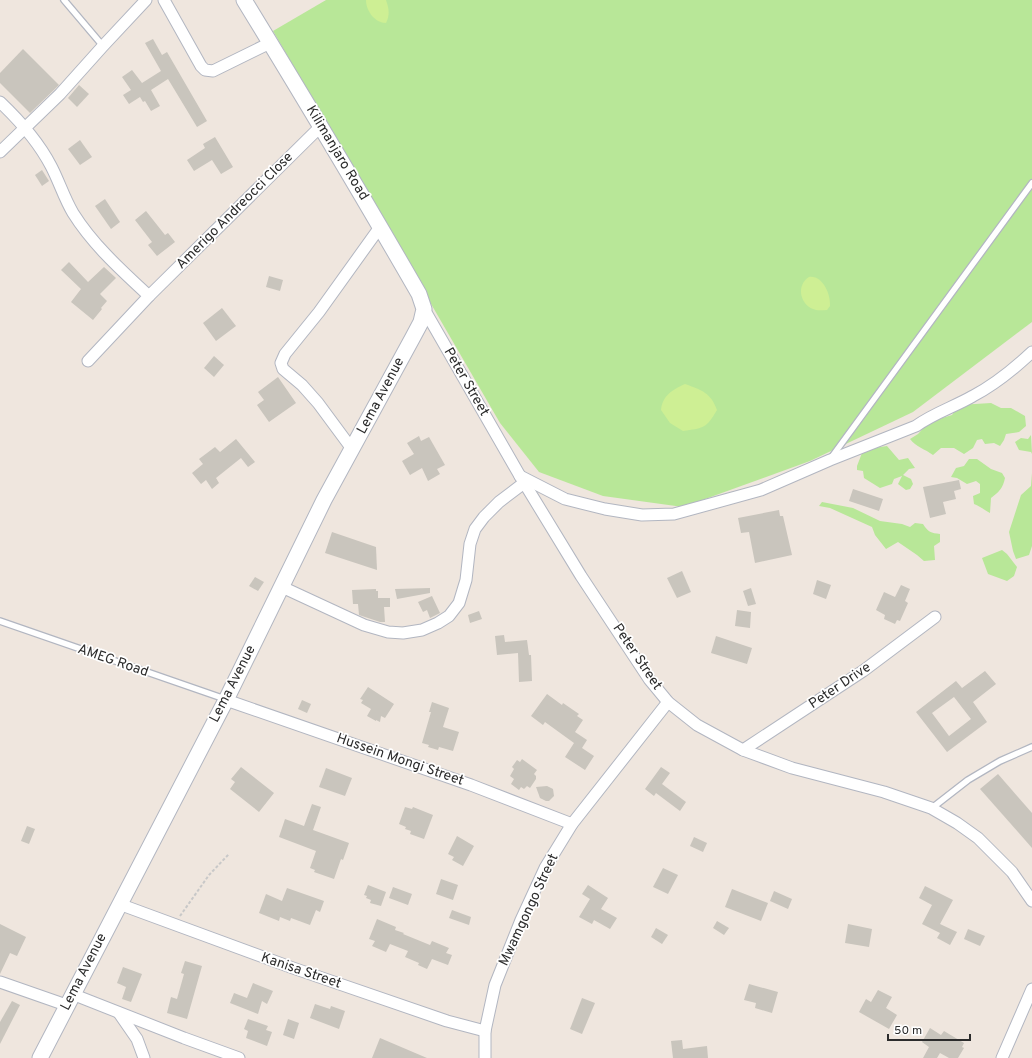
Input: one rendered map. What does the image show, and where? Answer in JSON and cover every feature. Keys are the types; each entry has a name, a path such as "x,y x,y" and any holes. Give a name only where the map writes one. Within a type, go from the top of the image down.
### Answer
{"main road":[{"name":"Kilimanjaro Road","path":"244,0 321,126 419,294 424,310"},
{"name":"Lema Avenue","path":"40,1058 69,999 226,700 324,500 421,322 424,310"}],"street":[{"path":"0,152 60,94 146,0"},
{"path":"164,0 201,66 205,70 213,71 270,43"},
{"path":"0,102 25,127 41,149 72,212 86,232 149,296"},
{"name":"Amerigo Andreocci Close","path":"88,361 149,296 321,126"},
{"path":"352,449 318,403 302,385 283,369 281,363 285,354 319,312 380,227"},
{"name":"Peter Street","path":"424,310 522,479 581,576 649,679 668,702 697,725 743,750 792,768 884,792 931,808 978,838 1012,872 1032,901"},
{"path":"282,587 364,625 388,632 403,633 422,630 449,616 459,603 466,580 470,544 476,529 484,517 522,479 565,499 605,509 642,515 674,514 761,490 830,460 916,426 926,419 974,396 1019,365 1032,352"},
{"name":"Peter Drive","path":"743,750 864,671 935,617"},
{"name":"Hussein Mongi Street","path":"226,700 463,782 572,824"},
{"name":"Mwamgongo Street","path":"484,1058 485,1030 496,985 521,920 545,868 572,824 668,702"},
{"name":"Kanisa Street","path":"119,904 293,968 447,1021 485,1030"},
{"path":"0,982 118,1013 239,1058"},
{"path":"1002,1058 1032,989"},
{"path":"118,1013 137,1039 144,1058"}],"lane":[{"path":"64,0 103,46"},
{"path":"830,460 1032,183"},
{"name":"AMEG Road","path":"0,622 226,700"},
{"path":"931,808 968,780 987,768 1032,747"}],"path":[{"path":"174,925 209,875 229,854"}],"green space":[{"path":"326,0 1032,0 1032,322 913,412 810,461 683,507 603,496 539,472 500,423 273,31"},
{"path":"366,0 386,0 389,12 386,23 378,21 372,16 366,4"},
{"path":"809,277 818,279 825,287 830,302 830,306 827,310 813,309 805,303 801,294 801,289 805,280"},
{"path":"685,384 696,388 709,396 715,404 717,410 707,424 700,428 683,431 670,423 661,410 666,397 676,388"},
{"path":"991,403 1001,408 1011,408 1025,416 1026,426 1019,432 1006,434 1000,446 994,443 985,444 982,439 977,440 973,448 964,454 954,448 941,448 933,455 912,442 910,439 918,434 926,425 952,415 959,405"},
{"path":"1031,435 1032,454 1031,452 1019,450 1015,442 1021,438 1028,439"},
{"path":"887,446 899,460 908,458 915,468 909,469 903,475 911,479 913,484 910,489 906,490 898,484 902,476 894,479 892,484 880,488 864,478 863,471 857,470 862,453 874,448"},
{"path":"969,459 977,459 991,469 1002,473 1005,478 1000,490 991,498 990,513 974,504 973,496 980,493 980,484 976,481 967,484 957,478 951,477 956,468 964,466"},
{"path":"1032,473 1032,546 1029,555 1016,559 1009,532 1021,495 1031,486"},
{"path":"822,502 853,508 880,521 902,524 910,527 915,523 923,524 930,532 940,534 940,542 934,546 935,560 924,561 898,542 886,549 875,535 872,527 830,508 819,506"},
{"path":"1002,550 1017,567 1014,576 1007,581 988,574 982,558"}],"building":[{"path":"153,39 162,55 167,52 207,121 197,127 168,79 151,90 160,106 151,111 145,101 143,102 140,97 129,104 123,95 131,90 122,77 132,70 142,83 161,71 145,43"},
{"path":"23,49 59,85 30,113 0,83 0,73"},
{"path":"79,85 89,94 77,107 68,98"},
{"path":"215,137 233,167 221,174 212,160 194,171 187,160 205,148 203,144"},
{"path":"80,140 92,157 80,165 68,149"},
{"path":"42,170 49,181 42,186 35,175"},
{"path":"105,199 120,222 111,229 95,206"},
{"path":"146,211 165,235 168,233 175,242 157,256 148,245 152,242 135,220"},
{"path":"69,262 88,282 104,267 116,278 100,294 107,301 93,320 71,302 81,289 61,270"},
{"path":"269,276 283,280 280,291 266,287"},
{"path":"222,308 236,326 216,341 203,323"},
{"path":"214,356 224,365 214,377 204,368"},
{"path":"278,377 296,403 269,422 257,405 264,400 258,392"},
{"path":"419,436 421,441 429,437 445,465 437,469 440,474 428,481 422,468 410,475 402,461 414,454 407,443"},
{"path":"236,439 255,462 248,467 241,458 216,478 219,483 212,489 206,480 201,484 192,473 203,464 199,459 215,447 220,452"},
{"path":"959,480 961,489 954,491 956,499 943,502 946,514 930,518 923,487"},
{"path":"853,489 883,499 879,511 849,501"},
{"path":"779,510 780,516 783,516 792,555 755,563 749,532 741,533 738,518"},
{"path":"332,532 376,547 377,570 325,553"},
{"path":"682,571 691,592 677,598 667,578"},
{"path":"255,577 264,582 258,591 249,586"},
{"path":"817,580 831,585 826,599 813,594"},
{"path":"901,585 910,589 905,601 908,603 900,621 897,620 895,624 884,619 885,615 876,610 884,592 895,597"},
{"path":"430,588 430,593 397,599 395,589"},
{"path":"751,588 756,604 748,606 743,591"},
{"path":"376,589 376,591 378,591 378,598 390,598 390,607 384,607 385,622 380,622 359,615 358,604 353,604 352,590"},
{"path":"432,596 440,613 430,618 427,610 423,612 418,602"},
{"path":"737,610 751,612 750,628 735,626"},
{"path":"479,611 482,619 470,623 468,615"},
{"path":"504,635 505,642 527,640 529,655 531,655 532,681 519,682 518,653 497,655 495,636"},
{"path":"716,636 752,648 747,664 711,653"},
{"path":"985,671 996,684 973,702 987,722 947,752 916,712 956,681 962,688","holes":["954,697 971,719 949,736 932,713"]},
{"path":"368,687 394,704 385,718 381,716 380,722 367,716 371,709 361,703 363,700 360,699"},
{"path":"547,694 562,705 563,703 579,714 577,716 583,720 575,732 587,740 582,748 594,756 585,770 565,757 574,743 545,722 543,725 531,716"},
{"path":"302,700 311,704 307,713 298,709"},
{"path":"432,702 449,708 443,727 459,732 453,751 439,747 438,750 428,747 429,745 422,743 431,712 429,712"},
{"path":"522,759 537,770 534,774 536,779 530,788 527,786 524,789 521,787 519,790 511,784 514,779 510,776 514,769 512,767 517,760 520,762"},
{"path":"241,767 274,793 259,812 230,789 235,782 231,779"},
{"path":"661,767 670,773 662,784 686,802 680,811 656,793 654,796 645,789"},
{"path":"326,768 352,778 345,796 319,787"},
{"path":"998,774 1032,813 1032,848 980,789"},
{"path":"547,786 553,789 554,796 549,801 540,798 536,787"},
{"path":"312,804 321,807 313,830 349,843 343,860 341,859 334,879 314,872 315,870 310,868 316,851 279,837 285,819 304,826"},
{"path":"405,807 412,809 413,807 433,815 424,839 410,834 411,831 405,829 406,827 399,824"},
{"path":"27,826 35,829 29,844 21,841"},
{"path":"457,836 474,846 463,866 452,860 454,857 448,854"},
{"path":"694,837 707,843 703,852 690,846"},
{"path":"663,868 678,875 668,894 653,887"},
{"path":"441,879 458,885 453,900 436,894"},
{"path":"368,885 386,892 381,906 370,903 371,900 366,898 367,896 364,895"},
{"path":"588,885 608,898 601,909 617,918 610,929 594,920 592,924 579,917 590,899 582,894"},
{"path":"925,886 953,900 940,924 957,932 950,945 937,938 940,933 922,924 932,905 919,898"},
{"path":"393,887 412,894 408,905 389,898"},
{"path":"287,888 324,901 320,912 316,910 310,925 291,918 290,921 280,917 279,921 259,913 266,894 282,901"},
{"path":"732,889 768,903 761,921 725,907"},
{"path":"774,891 792,899 788,909 770,901"},
{"path":"452,910 471,917 469,925 449,918"},
{"path":"377,919 396,927 395,930 404,933 403,934 430,945 432,941 449,948 446,953 452,955 448,965 432,959 427,969 418,965 419,963 405,957 408,951 390,944 386,952 372,946 375,941 369,939"},
{"path":"717,921 729,928 724,935 713,928"},
{"path":"0,924 26,937 17,956 10,953 0,974"},
{"path":"848,924 872,929 869,947 845,943"},
{"path":"656,928 668,935 662,944 651,937"},
{"path":"968,929 985,936 980,946 964,939"},
{"path":"185,961 202,966 187,1019 167,1013 171,997 177,999 184,974 181,973"},
{"path":"123,967 142,974 131,1002 122,999 126,987 117,983"},
{"path":"253,983 273,991 267,1004 262,1001 258,1014 230,1003 234,993 247,998"},
{"path":"749,984 778,992 772,1013 755,1008 756,1003 744,1000"},
{"path":"878,990 892,997 886,1008 897,1015 889,1029 859,1012 866,999 871,1002"},
{"path":"582,998 595,1003 582,1034 570,1029"},
{"path":"12,1001 20,1005 0,1044 0,1022"},
{"path":"315,1004 330,1009 331,1006 345,1011 339,1029 310,1018"},
{"path":"248,1019 268,1026 266,1030 272,1032 267,1046 246,1038 248,1031 244,1029"},
{"path":"288,1019 299,1023 294,1039 283,1035"},
{"path":"930,1028 941,1035 944,1031 964,1043 962,1047 964,1048 958,1058 949,1058 940,1053 937,1058 923,1058 929,1047 922,1042"},
{"path":"380,1038 427,1058 372,1058"},
{"path":"682,1040 683,1049 707,1046 708,1058 673,1058 671,1041"}]}
